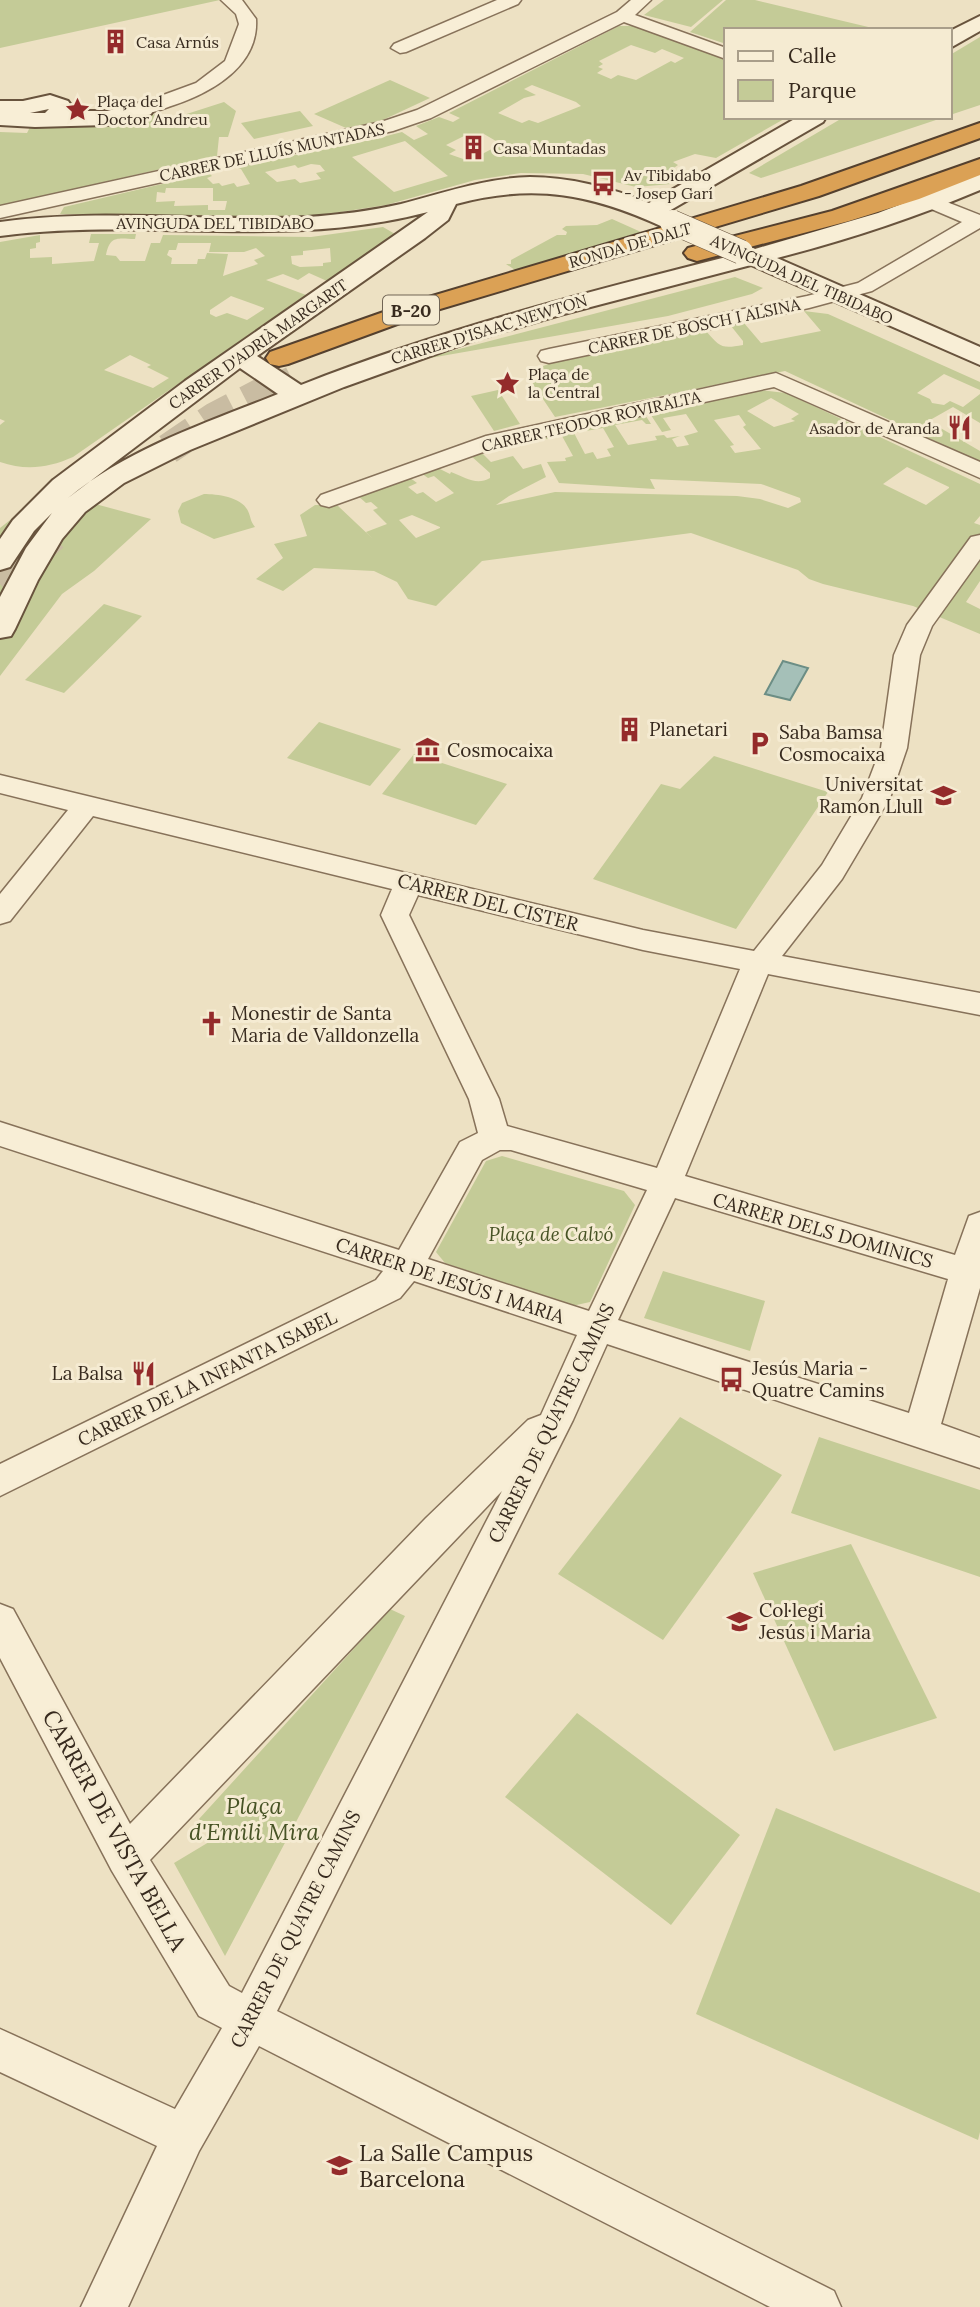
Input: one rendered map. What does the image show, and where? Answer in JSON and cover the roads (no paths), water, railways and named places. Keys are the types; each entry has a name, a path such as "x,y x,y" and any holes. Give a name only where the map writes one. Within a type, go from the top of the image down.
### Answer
{"highway":[{"path":"589,268 811,176 918,141 980,114"},
{"name":"RONDA DE DALT","path":"301,384 406,334 980,130"},
{"name":"RONDA DE DALT","path":"279,358 377,321 589,268 871,192 980,151"},
{"path":"589,268 784,233 863,209 980,166"}],"street":[{"path":"0,108 107,118 143,109 193,90 224,74 232,65 248,25 246,12 230,0"},
{"path":"400,48 512,0"},
{"name":"CARRER DE LLUÍS MUNTADAS","path":"0,212 256,154 376,131 424,114 623,16 642,0"},
{"path":"623,16 724,53"},
{"path":"952,40 980,22"},
{"path":"0,118 45,113"},
{"path":"661,217 812,119"},
{"name":"CARRER D'ISAAC NEWTON","path":"0,629 30,562 75,507 88,496 121,474 301,384 449,338 747,254 848,229 980,181"},
{"name":"AVINGUDA DEL TIBIDABO","path":"0,229 65,222 253,225 321,223 381,215 503,186 544,184 582,188 661,217 980,357"},
{"name":"CARRER D'ADRIÀ MARGARIT","path":"0,561 23,526 63,486 239,356 416,233 439,215 446,204 446,198"},
{"name":"CARRER DE BOSCH I ALSINA","path":"549,356 865,287 978,221 929,201"},
{"path":"239,356 301,384"},
{"name":"CARRER TEODOR ROVIRALTA","path":"329,500 494,441 776,380 980,471"},
{"name":"CARRER DE QUATRE CAMINS","path":"104,2307 184,2136 250,2020 561,1410 666,1185 750,976 832,872 876,798 897,736 901,685 907,655 929,610 980,542"},
{"name":"CARRER DEL CISTER","path":"0,784 643,940 980,1004"},
{"path":"0,914 87,805"},
{"path":"409,883 395,915 484,1099 495,1138"},
{"name":"CARRER DE JESÚS I MARIA","path":"0,1134 980,1453"},
{"path":"407,1266 471,1151 495,1138 511,1138 666,1185"},
{"name":"CARRER DELS DOMINICS","path":"666,1185 973,1273"},
{"path":"921,1432 973,1273 980,1225"},
{"name":"CARRER DE LA INFANTA ISABEL","path":"0,1481 388,1289 407,1266"},
{"path":"127,1857 439,1529 561,1410"},
{"name":"CARRER DE VISTA BELLA","path":"0,1621 127,1857 214,2001 818,2307"},
{"path":"0,2050 184,2136"}],"water":[{"path":"783,661 808,668 790,700 765,694"}],"tunnel":[{"path":"274,387 302,373"},
{"path":"168,449 214,418 274,387"},
{"path":"270,389 274,387"},
{"path":"0,584 53,536"}],"place":[{"name":"Casa Arnús","path":"116,42"},
{"name":"Plaça del Doctor Andreu","path":"77,110"},
{"name":"Casa Muntadas","path":"473,148"},
{"name":"Av Tibidabo - Josep Garí","path":"604,184"},
{"name":"Plaça de la Central","path":"508,383"},
{"name":"Asador de Aranda","path":"960,428"},
{"name":"Planetari","path":"629,729"},
{"name":"Saba Bamsa Cosmocaixa","path":"759,743"},
{"name":"Cosmocaixa","path":"427,750"},
{"name":"Universitat Ramon Llull","path":"943,795"},
{"name":"Monestir de Santa Maria de Valldonzella","path":"211,1024"},
{"name":"La Balsa","path":"143,1373"},
{"name":"Jesús Maria - Quatre Camins","path":"732,1379"},
{"name":"Col·legi Jesús i Maria","path":"739,1621"},
{"name":"La Salle Campus Barcelona","path":"339,2165"}],"park label":[{"name":"Plaça de Calvó","path":"551,1234"},
{"name":"Plaça d'Emili Mira","path":"254,1818"}]}
